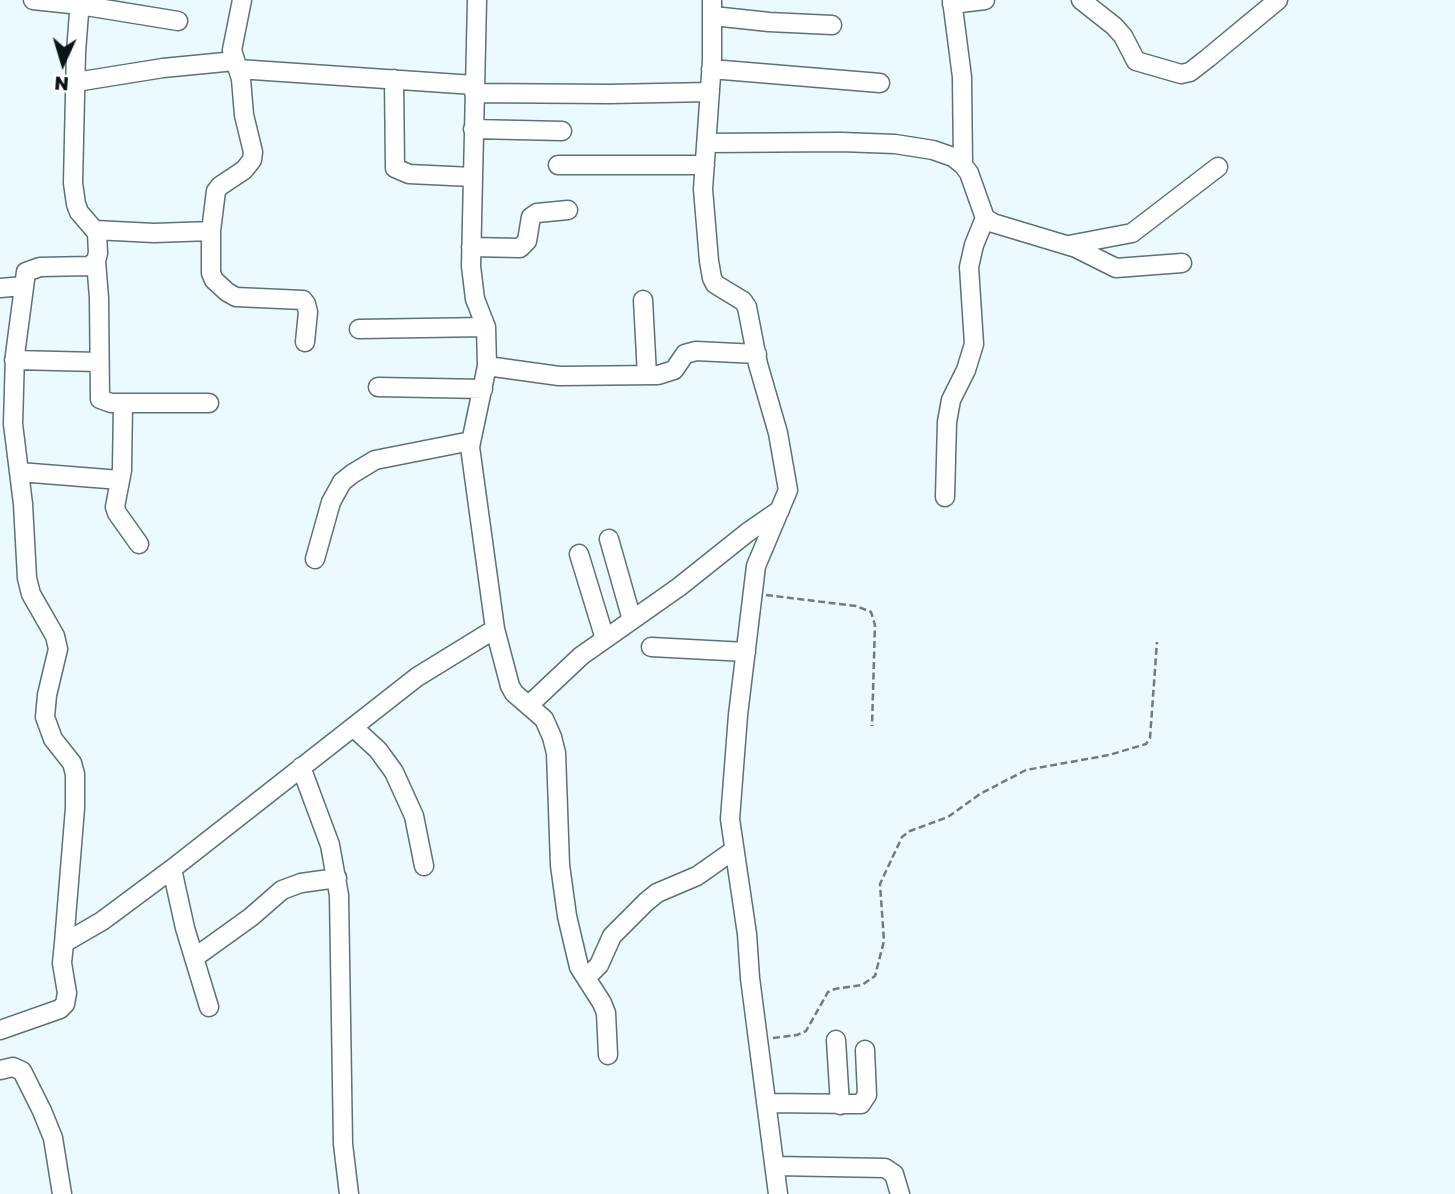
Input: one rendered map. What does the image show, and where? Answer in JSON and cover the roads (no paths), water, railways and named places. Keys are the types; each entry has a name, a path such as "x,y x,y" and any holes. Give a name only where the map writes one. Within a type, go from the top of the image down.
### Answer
{"street":[{"path":"33,0 80,2 178,21"},
{"path":"242,0 232,50 242,79 244,115 253,144 252,160 244,170 216,191 211,231 211,273 214,280 236,296 303,300 308,312 305,342"},
{"path":"477,0 472,290 486,327 487,366 471,441 470,458 495,629 510,686 514,693 544,719 556,753 560,865 574,950 579,967 606,1013 608,1055"},
{"path":"963,165 962,77 952,2 985,0"},
{"path":"1081,0 1114,26 1136,61 1181,74 1190,72 1278,0"},
{"path":"80,2 73,183 75,204 94,230 99,242 96,261 100,399 111,404 209,403"},
{"path":"778,1194 750,978 747,933 734,850 731,796 752,593 759,556 788,490 778,433 747,307 715,284 712,278 703,189 713,8 769,22 832,25"},
{"path":"76,82 163,68 237,65 474,89 710,92"},
{"path":"711,69 880,83"},
{"path":"394,79 395,168 409,174 472,177"},
{"path":"473,129 562,131"},
{"path":"706,143 895,144 933,150 953,157 969,173 985,218 974,245 970,267 974,344 966,370 951,400 947,422 945,497"},
{"path":"558,165 705,165"},
{"path":"1066,246 1132,233 1218,167"},
{"path":"471,247 520,248 527,241 531,217 537,213 568,210"},
{"path":"985,218 1021,233 1066,246 1116,268 1182,263"},
{"path":"94,230 154,233 211,231"},
{"path":"0,1030 60,1009 65,1004 68,993 62,963 75,808 75,774 72,763 53,739 45,717 47,695 58,649 55,636 31,594 27,578 19,472 7,434 7,385 14,360 26,272 32,268 89,266 96,261"},
{"path":"0,288 23,285"},
{"path":"643,300 647,375"},
{"path":"359,329 486,327"},
{"path":"487,366 559,376 647,375 668,373 674,370 685,354 696,351 757,354"},
{"path":"14,360 99,362"},
{"path":"378,387 483,389"},
{"path":"123,404 123,452 117,513 139,544"},
{"path":"315,559 331,502 342,482 352,474 375,460 471,441"},
{"path":"19,472 120,481"},
{"path":"529,705 581,656 780,510"},
{"path":"609,539 632,620"},
{"path":"579,554 605,639"},
{"path":"64,943 102,921 172,869 417,677 495,629"},
{"path":"651,647 746,652"},
{"path":"352,727 378,750 394,772 414,816 424,866"},
{"path":"301,767 330,845 339,895 343,1144 349,1194"},
{"path":"586,978 599,965 612,936 646,902 657,893 697,876 734,850"},
{"path":"172,869 209,1007"},
{"path":"194,958 257,912 282,890 301,883 337,878"},
{"path":"836,1040 840,1105"},
{"path":"766,1103 861,1104 867,1095 865,1050"},
{"path":"0,1070 13,1067 22,1071 43,1111 53,1138 62,1194"},
{"path":"775,1166 885,1168 893,1172 900,1194"}]}
